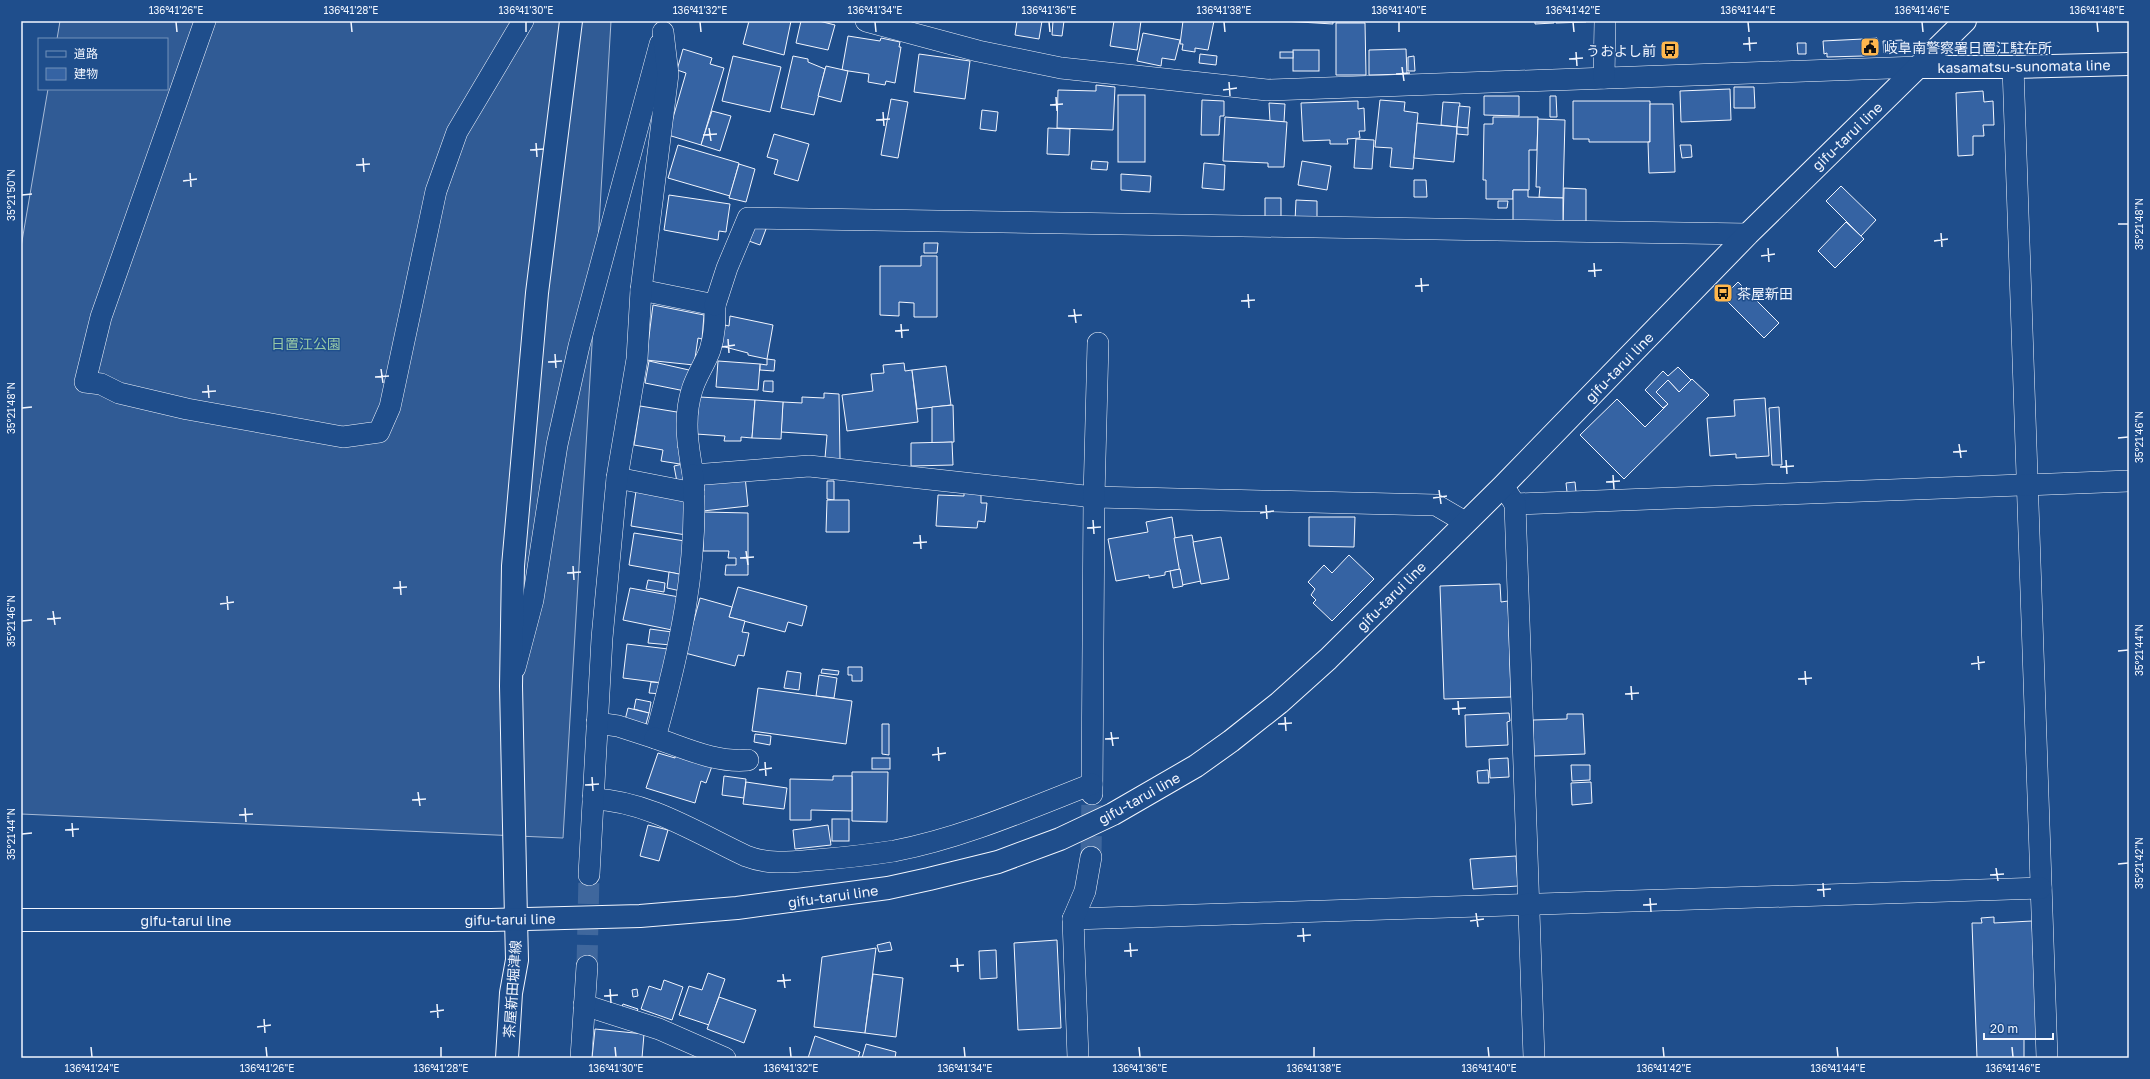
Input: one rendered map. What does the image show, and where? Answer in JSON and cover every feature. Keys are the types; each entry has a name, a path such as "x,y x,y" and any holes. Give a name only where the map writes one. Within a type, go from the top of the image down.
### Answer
{"main road":[{"name":"茶屋新田堀津線","path":"507,1058 511,993 517,960 511,686 513,566 537,293 571,21"},
{"name":"gifu-tarui line","path":"21,920 491,920 640,916 689,913 844,895 888,888 998,862 1060,839 1114,814 1196,766 1279,703 1328,659 1465,522 1509,495 1748,234 1965,21"},
{"name":"kasamatsu-sunomata line","path":"1918,67 2013,67 2129,64"}],"street":[{"path":"205,21 101,317 85,382 101,384 119,393 187,409 343,437 379,432 385,419 390,407 436,191 457,132 523,21"},
{"path":"866,21 978,51 1061,68 1267,90 1918,67"},
{"path":"1604,78 1605,21"},
{"path":"511,686 533,600 557,445 579,346 665,26"},
{"path":"589,875 602,638 617,478 637,359 641,290 668,74 665,26"},
{"path":"2013,67 2047,1058"},
{"path":"655,738 670,686 689,587 694,484 687,439 688,415 692,390 710,350 715,331 715,305 727,268 748,218 1748,234"},
{"path":"641,290 715,305"},
{"path":"593,799 612,799 638,805 746,856 761,862 776,863 846,858 894,850 942,839 1029,808 1092,789 1094,497 1098,343"},
{"path":"617,478 694,484 809,466 1094,497 1436,505 1465,522"},
{"path":"1534,1058 1509,495 2129,481"},
{"path":"597,723 618,726 706,756 723,759 748,760"},
{"path":"1078,1058 1073,919 1085,891 1091,857"},
{"path":"1073,919 2041,888"},
{"path":"581,1058 587,966"},
{"path":"584,1004 659,1029 725,1058"}],"shaded area":[{"name":"日置江公園","path":"60,21 611,21 563,838 21,814 21,247 48,90 168,90 168,38 57,38"}],"building":[{"path":"749,21 791,21 784,55 743,44"},
{"path":"801,21 819,21 835,25 828,50 796,43"},
{"path":"1017,21 1042,21 1039,39 1015,35"},
{"path":"1053,21 1064,21 1062,36 1052,35"},
{"path":"1114,21 1141,21 1137,50 1110,46"},
{"path":"1183,21 1214,21 1208,50 1195,48 1195,52 1182,50 1183,44 1180,44"},
{"path":"1283,21 1333,21 1333,24"},
{"path":"1535,21 1554,21 1554,23 1535,24"},
{"path":"1556,21 1586,21 1586,22 1556,23"},
{"path":"1336,23 1365,23 1366,75 1336,75"},
{"path":"1143,33 1180,40 1175,60 1162,58 1161,66 1137,61"},
{"path":"848,36 880,41 881,38 900,42 899,47 901,47 895,83 886,81 885,85 868,82 869,74 842,70"},
{"path":"1877,38 1877,55 1863,56 1863,39"},
{"path":"1863,39 1863,56 1827,57 1827,53 1824,54 1823,41"},
{"path":"1902,40 1903,52 1884,53 1883,41"},
{"path":"1797,43 1806,43 1806,54 1798,54"},
{"path":"683,49 712,58 710,64 724,68 701,145 668,135 686,73 677,70"},
{"path":"1406,49 1407,74 1369,75 1369,50"},
{"path":"1293,50 1319,50 1319,71 1293,71"},
{"path":"1280,52 1293,52 1293,58 1280,58"},
{"path":"919,54 970,61 965,99 914,92"},
{"path":"1200,54 1217,56 1216,65 1199,63"},
{"path":"733,56 781,67 770,112 722,101"},
{"path":"793,56 808,59 808,62 825,69 814,115 781,108"},
{"path":"1414,56 1415,71 1408,71 1408,57"},
{"path":"826,66 848,71 841,102 818,96"},
{"path":"1096,85 1115,87 1113,130 1057,128 1058,90 1096,91"},
{"path":"1734,87 1754,87 1755,108 1734,108"},
{"path":"1730,89 1731,120 1681,122 1680,91"},
{"path":"1983,91 1984,102 1993,101 1994,125 1983,125 1984,136 1973,136 1973,155 1958,156 1956,93"},
{"path":"1118,95 1145,95 1145,162 1118,162"},
{"path":"1484,96 1519,96 1519,116 1484,115"},
{"path":"1550,96 1556,96 1557,117 1550,117"},
{"path":"891,99 908,102 898,158 881,155"},
{"path":"1202,100 1224,101 1224,116 1220,116 1219,135 1201,135"},
{"path":"1380,100 1405,102 1404,111 1418,113 1413,169 1390,167 1392,148 1375,147"},
{"path":"1358,101 1358,109 1364,108 1365,131 1359,131 1360,138 1347,139 1348,144 1330,144 1330,140 1303,141 1301,103"},
{"path":"1573,101 1650,101 1650,142 1589,142 1589,139 1573,139"},
{"path":"1443,102 1460,103 1457,127 1441,125"},
{"path":"1269,103 1285,104 1284,122 1270,121"},
{"path":"1650,104 1673,104 1675,172 1649,173 1648,142 1650,142"},
{"path":"1459,106 1470,107 1468,128 1457,127"},
{"path":"982,110 998,112 996,131 980,129"},
{"path":"712,111 731,116 720,151 701,145"},
{"path":"1225,117 1287,122 1284,167 1268,167 1268,163 1223,161"},
{"path":"1493,117 1538,117 1537,150 1529,150 1529,190 1513,190 1513,199 1486,199 1486,180 1483,180 1484,124 1493,124"},
{"path":"1538,119 1565,120 1563,198 1539,197 1540,187 1536,187"},
{"path":"1417,123 1457,127 1454,162 1414,158"},
{"path":"1457,127 1468,128 1468,135 1457,134"},
{"path":"1048,128 1070,129 1069,155 1047,154"},
{"path":"774,134 809,144 798,181 774,174 778,160 767,157"},
{"path":"1356,139 1374,140 1372,169 1354,168"},
{"path":"678,145 739,163 730,196 668,178"},
{"path":"1680,145 1691,145 1692,157 1682,158"},
{"path":"1092,161 1108,162 1107,170 1091,169"},
{"path":"1302,161 1331,166 1327,190 1298,185"},
{"path":"1204,163 1225,165 1224,190 1202,188"},
{"path":"739,164 755,169 746,202 729,198"},
{"path":"1121,174 1151,176 1150,192 1121,190"},
{"path":"1414,180 1426,180 1427,197 1414,197"},
{"path":"1841,186 1876,220 1861,236 1826,201"},
{"path":"1564,188 1586,189 1586,224 1563,223"},
{"path":"1513,190 1528,190 1528,197 1563,198 1563,226 1513,225"},
{"path":"669,195 730,204 726,232 719,231 718,240 664,230"},
{"path":"1265,198 1281,198 1281,218 1265,217"},
{"path":"1296,200 1317,201 1317,221 1295,221"},
{"path":"1498,201 1508,201 1507,208 1498,208"},
{"path":"1846,222 1864,239 1835,268 1818,251"},
{"path":"752,224 766,229 760,245 746,240"},
{"path":"924,243 938,243 937,253 924,253"},
{"path":"921,256 937,256 937,317 914,317 914,303 899,302 899,316 880,315 880,266 921,266"},
{"path":"1738,282 1779,323 1764,338 1723,297"},
{"path":"653,305 704,315 702,339 698,338 694,365 646,360"},
{"path":"730,316 773,325 767,359 748,355 748,353 721,346 725,325 729,326"},
{"path":"767,359 775,360 774,371 760,370 760,364 767,365"},
{"path":"649,361 689,370 685,391 645,383"},
{"path":"718,361 760,364 758,390 716,387"},
{"path":"904,363 905,371 912,370 918,422 847,431 842,395 873,391 871,374 884,373 883,365"},
{"path":"946,366 951,405 917,409 912,370"},
{"path":"1678,367 1691,380 1679,392 1668,380 1656,392 1668,404 1663,408 1645,390 1663,371 1668,376"},
{"path":"1692,379 1709,395 1624,479 1580,435 1617,399 1645,427 1668,404 1656,392 1668,380 1679,392"},
{"path":"764,381 773,381 773,392 763,391"},
{"path":"824,393 839,394 840,459 825,458 827,435 781,432 783,402 802,403 802,397 824,398"},
{"path":"699,397 755,400 752,438 741,437 741,441 724,441 725,436 696,434"},
{"path":"1765,398 1769,456 1736,458 1736,454 1710,456 1707,418 1735,416 1734,400"},
{"path":"755,400 783,402 781,439 752,438"},
{"path":"953,405 954,442 932,443 932,407"},
{"path":"640,406 683,413 678,448 683,449 680,464 661,461 663,450 634,445"},
{"path":"1779,407 1782,465 1772,465 1769,408"},
{"path":"952,442 953,465 911,466 911,443"},
{"path":"683,464 686,480 677,482 674,466"},
{"path":"745,476 748,506 703,511 700,480"},
{"path":"827,481 834,481 834,500 827,499"},
{"path":"1575,482 1576,492 1567,492 1566,483"},
{"path":"636,491 686,500 686,535 631,526"},
{"path":"964,493 981,494 981,503 987,503 985,522 978,521 977,528 936,526 938,495 964,496"},
{"path":"827,500 849,500 849,532 826,532"},
{"path":"704,512 748,513 748,575 725,575 726,565 736,565 736,558 728,558 729,551 703,551"},
{"path":"1172,517 1180,569 1165,572 1165,575 1149,578 1149,575 1116,581 1108,539 1148,532 1146,522"},
{"path":"1309,517 1355,517 1354,547 1309,546"},
{"path":"634,533 691,542 685,575 629,565"},
{"path":"1192,535 1201,581 1182,585 1174,538"},
{"path":"1221,537 1229,579 1201,584 1193,542"},
{"path":"1349,555 1374,579 1332,621 1313,603 1316,600 1311,595 1315,589 1308,582 1324,565 1332,573"},
{"path":"1180,569 1183,586 1173,588 1170,571"},
{"path":"669,572 684,575 681,591 667,588"},
{"path":"648,580 665,583 664,592 646,589"},
{"path":"1500,584 1501,602 1508,601 1511,697 1444,699 1440,586"},
{"path":"738,587 807,606 802,626 788,622 785,632 729,617"},
{"path":"630,588 679,597 672,630 623,620"},
{"path":"700,598 732,607 729,617 745,621 742,632 749,633 744,656 738,655 735,666 685,653"},
{"path":"650,629 672,632 671,645 648,643"},
{"path":"627,644 668,649 663,683 623,678"},
{"path":"848,667 862,667 862,681 852,681 852,675 848,675"},
{"path":"822,669 839,671 838,675 821,673"},
{"path":"787,671 801,673 799,690 784,688"},
{"path":"819,675 837,678 834,698 816,696"},
{"path":"651,682 662,683 661,694 649,693"},
{"path":"758,688 852,701 846,744 752,731"},
{"path":"636,699 651,702 649,713 634,709"},
{"path":"628,708 649,713 646,724 625,720"},
{"path":"1509,713 1510,721 1507,722 1508,745 1466,747 1465,715"},
{"path":"1567,714 1583,714 1585,754 1534,756 1533,720 1567,719"},
{"path":"882,724 889,724 889,755 882,754"},
{"path":"755,734 771,736 770,745 754,742"},
{"path":"658,753 675,758 676,754 712,766 706,783 701,781 695,803 646,788"},
{"path":"872,758 890,758 890,769 872,769"},
{"path":"1508,758 1509,777 1490,778 1489,759"},
{"path":"1571,765 1590,765 1590,780 1572,781"},
{"path":"1488,770 1489,783 1478,783 1477,771"},
{"path":"852,772 888,772 887,822 852,821"},
{"path":"724,776 746,779 744,798 722,795"},
{"path":"833,776 852,776 852,811 811,810 811,820 790,820 790,779 833,780"},
{"path":"746,782 787,788 784,809 743,804"},
{"path":"1591,782 1592,803 1572,805 1571,783"},
{"path":"832,819 849,819 849,841 832,841"},
{"path":"648,825 668,830 659,861 640,856"},
{"path":"828,825 831,845 795,849 793,830"},
{"path":"1516,856 1518,886 1473,889 1470,859"},
{"path":"1994,917 1994,923 2032,921 2037,1039 2024,1039 2024,1058 1977,1058 1972,923 1982,923 1981,918"},
{"path":"1057,940 1061,1028 1018,1030 1014,943"},
{"path":"890,942 892,950 879,952 877,945"},
{"path":"876,948 865,1033 814,1027 822,957"},
{"path":"996,950 997,978 980,979 979,951"},
{"path":"708,973 725,979 709,1025 679,1015 689,986 702,990"},
{"path":"873,974 903,978 896,1037 865,1033"},
{"path":"664,980 683,987 672,1020 641,1009 649,986 661,990"},
{"path":"637,989 638,996 633,997 632,990"},
{"path":"719,997 756,1010 744,1043 707,1029"},
{"path":"623,1004 638,1009 636,1014 621,1009"},
{"path":"595,1029 644,1034 642,1058 592,1058"},
{"path":"815,1036 860,1052 858,1058 808,1058"},
{"path":"866,1044 896,1052 895,1058 862,1058"}],"tunnel":[{"path":"1091,857 1092,794"},
{"path":"587,966 589,875"}],"place":[{"name":"岐阜南警察署日置江駐在所","path":"1870,47"},
{"name":"うおよし前","path":"1670,50"},
{"name":"茶屋新田","path":"1723,293"}]}
